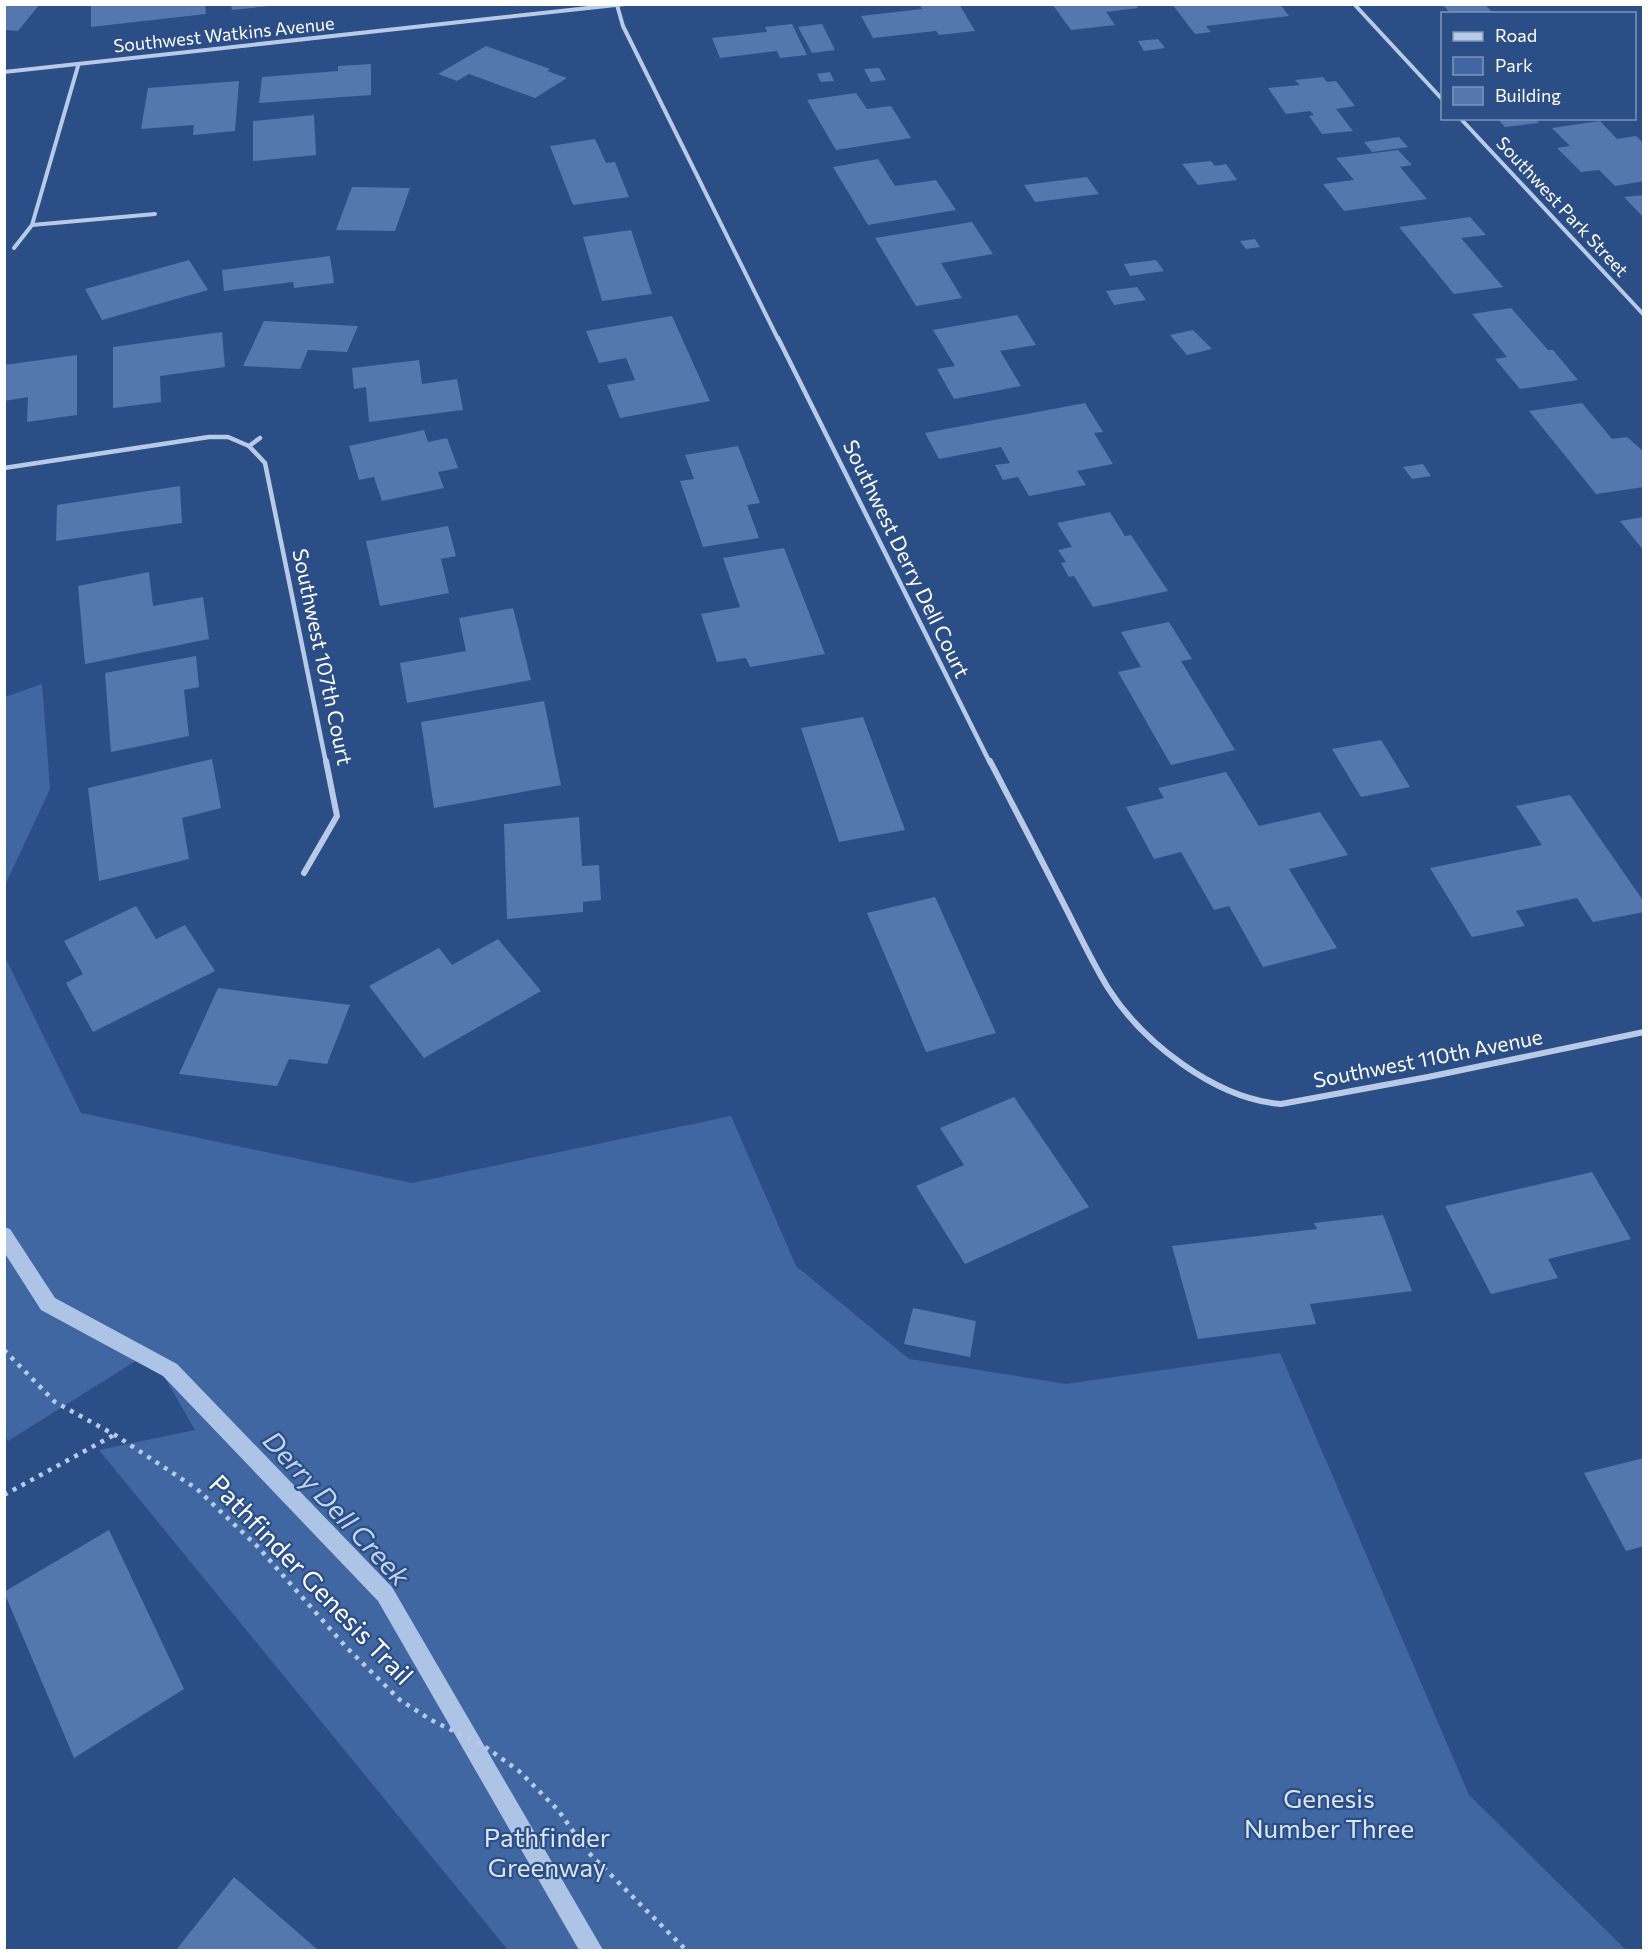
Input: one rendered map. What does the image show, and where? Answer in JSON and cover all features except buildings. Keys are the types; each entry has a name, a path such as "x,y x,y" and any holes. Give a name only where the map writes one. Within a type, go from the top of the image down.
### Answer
{"street":[{"name":"Southwest Watkins Avenue","path":"4,72 78,66 625,4"},
{"path":"1354,4 1441,97"},
{"name":"Southwest Derry Dell Court","path":"617,5 622,26 950,685 1089,955 1109,989 1137,1023 1170,1054 1219,1088"},
{"path":"14,248 32,225 78,66"},
{"name":"Southwest Park Street","path":"1462,120 1644,315"},
{"path":"32,225 155,214"},
{"path":"1637,307 1644,306"},
{"path":"4,468 209,437 228,437 249,446 260,438"},
{"name":"Southwest 107th Court","path":"249,446 265,463 338,816 304,873"},
{"name":"Southwest 110th Avenue","path":"1219,1088 1257,1102 1292,1102 1644,1032"}],"path":[{"name":"Pathfinder Genesis Trail","path":"4,1350 55,1402 115,1435 197,1490 258,1547 346,1647 400,1700 431,1720 484,1746 519,1771 558,1810 588,1852 686,1950"},
{"path":"4,1495 115,1435"}],"green space":[{"path":"42,684 50,789 5,885 5,697"},
{"path":"5,957 81,1113 412,1183 731,1116 796,1266 909,1359 1066,1384 1280,1353 1469,1795 1626,1950 508,1950 99,1450 195,1430 150,1352 8,1441 5,1436"}],"waterway":[{"name":"Derry Dell Creek","path":"4,1235 48,1304 170,1370 385,1594 592,1950"}],"park label":[{"name":"Genesis Number Three","path":"1329,1814"},
{"name":"Pathfinder Greenway","path":"547,1852"}]}
